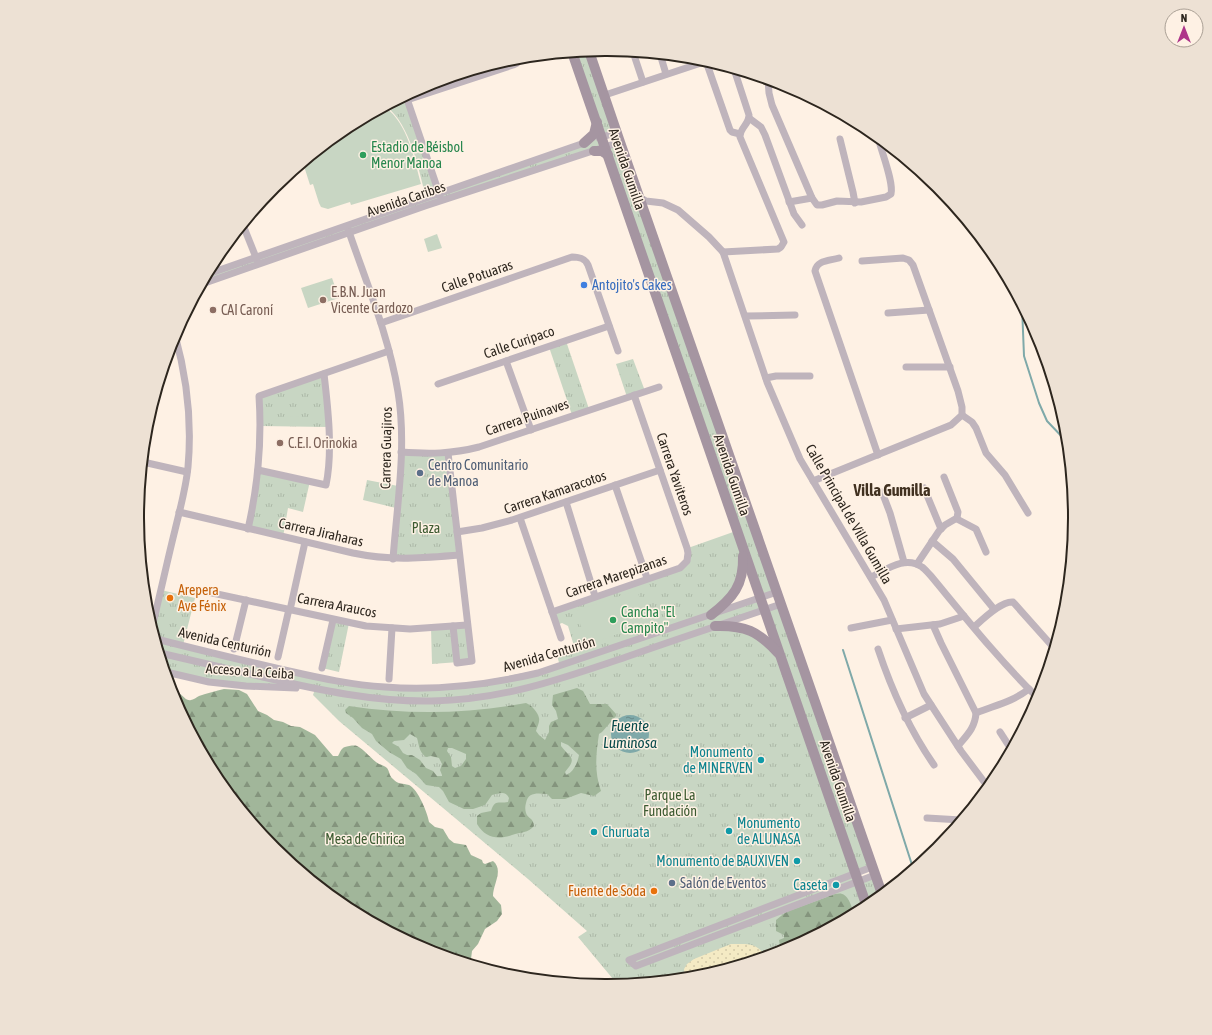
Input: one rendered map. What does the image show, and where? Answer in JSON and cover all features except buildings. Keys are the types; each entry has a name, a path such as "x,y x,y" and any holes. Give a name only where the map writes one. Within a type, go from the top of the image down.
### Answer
{"main road":[{"name":"Avenida Gumilla","path":"592,56 639,197 880,889"},
{"name":"Avenida Gumilla","path":"574,57 864,899"},
{"path":"584,143 594,134 597,122"},
{"path":"594,151 607,151"},
{"path":"711,615 725,604 737,589 742,572 743,548"},
{"path":"715,626 733,626 752,631 762,637 780,655"}],"street":[{"path":"635,57 643,82"},
{"path":"662,60 666,74"},
{"path":"605,95 695,65"},
{"path":"428,91 503,68"},
{"path":"707,68 730,130 740,134"},
{"path":"736,75 749,118 760,127 765,134 789,202 794,214 802,225"},
{"path":"768,85 772,105 815,203 819,205 837,201 854,203 876,200 891,194 892,190 890,178 881,147"},
{"path":"408,101 442,201"},
{"path":"723,252 778,249 782,247 784,242 747,153 742,145 740,134 749,118"},
{"name":"Avenida Caribes","path":"215,272 257,260 348,228 439,193 584,143 602,137 619,137"},
{"path":"607,151 619,137"},
{"path":"840,139 852,187 854,203"},
{"name":"Avenida Caribes","path":"348,228 442,201 594,151"},
{"name":"Calle Principal de Villa Gumilla","path":"639,197 646,201 663,203 678,210 709,237 723,252 766,378 800,459 884,600 924,694 958,746 984,782"},
{"path":"789,202 812,198"},
{"path":"646,216 649,206 656,202"},
{"name":"Carrera Guajiros","path":"348,228 381,323 389,351 400,404 401,452 393,559"},
{"path":"245,230 257,260"},
{"name":"Calle Potuaras","path":"381,323 575,257 582,258 587,262 609,326"},
{"path":"839,258 819,263 816,266 815,271 878,455"},
{"path":"862,261 903,258 909,260 913,265 950,367 961,402 962,415"},
{"name":"Avenida Caribes","path":"210,281 257,260"},
{"path":"888,313 929,310"},
{"path":"746,316 796,315"},
{"path":"609,326 618,351"},
{"name":"Calle Curipaco","path":"438,384 609,326"},
{"path":"155,616 179,512 187,472 189,449 188,409 183,369 178,347"},
{"path":"248,529 258,470 260,436 259,396 389,351"},
{"path":"506,361 531,430"},
{"path":"906,367 950,367"},
{"path":"258,470 326,485 328,464 328,406 324,374"},
{"path":"766,378 776,376 810,376"},
{"name":"Carrera Puinaves","path":"401,452 448,454 479,447 659,387"},
{"name":"Carrera Yaviteros","path":"634,395 687,548 687,561"},
{"path":"814,482 951,425 962,415"},
{"path":"962,415 972,422 986,453 1005,475 1028,514"},
{"path":"448,454 472,661 457,663 453,626"},
{"path":"147,463 187,472"},
{"name":"Carrera Kamaracotos","path":"457,532 482,528 520,518 660,470"},
{"path":"944,477 958,512 957,519"},
{"path":"615,485 647,578"},
{"path":"924,488 941,529"},
{"path":"882,492 892,518 904,562"},
{"path":"566,502 595,596"},
{"name":"Carrera Jiraharas","path":"179,512 364,555 393,559 420,559 459,555"},
{"path":"520,518 561,638"},
{"path":"917,564 941,529 945,525 957,519"},
{"path":"957,519 976,529 986,552"},
{"path":"932,541 953,560 994,609"},
{"path":"278,657 305,542"},
{"name":"Carrera Marepizanas","path":"552,612 647,578 680,568 687,561"},
{"path":"871,577 894,565 904,562 922,566 964,616 1033,693"},
{"name":"Carrera Araucos","path":"203,591 366,626 422,628 467,624"},
{"name":"Avenida Centurión","path":"161,640 348,683 385,687 446,688 485,684 538,673 777,592"},
{"path":"234,649 246,600"},
{"path":"974,627 994,609 1008,602 1014,602 1050,643"},
{"name":"Avenida Centurión","path":"165,654 309,688 350,696 382,700 433,701 475,698 514,692 571,676 781,604"},
{"path":"896,629 949,622 964,616"},
{"path":"322,668 333,620"},
{"path":"851,628 892,620"},
{"path":"933,624 976,713 975,723 972,730 958,746"},
{"path":"389,679 392,628"},
{"path":"878,649 891,686 905,718 922,748 934,765"},
{"name":"Acceso a La Ceiba","path":"172,673 209,682 226,684 273,688 309,688"},
{"path":"976,713 1010,701 1029,689"},
{"path":"905,718 932,705"},
{"path":"1000,732 1008,744"},
{"path":"927,818 955,820"},
{"path":"857,877 636,966 629,960 857,877 874,871"}],"green space":[{"path":"574,57 589,57 616,132 602,136"},
{"path":"408,101 439,193 602,137 605,147 209,281 216,271 426,197 408,136 395,114 390,110"},
{"name":"Estadio de Béisbol Menor Manoa","path":"389,111 405,132 413,153 421,184 351,205 350,202 328,209 321,207 313,184 310,185 305,169 325,151 375,118"},
{"path":"619,143 776,592 761,597 606,148"},
{"path":"437,234 442,248 428,252 424,239"},
{"path":"332,278 339,298 308,308 301,288"},
{"path":"566,341 589,409 572,415 549,347"},
{"path":"633,359 645,391 627,397 616,364"},
{"path":"324,374 328,427 260,426 259,396"},
{"path":"286,416 303,417 303,426 286,426"},
{"name":"Plaza","path":"401,452 448,453 459,555 393,559"},
{"path":"258,470 310,481 303,512 288,508 283,537 248,529"},
{"path":"367,480 398,486 396,508 363,500"},
{"path":"440,508 441,528 412,529 411,509"},
{"name":"Parque La Fundación","path":"736,531 742,548 742,572 719,608 760,598 764,610 717,626 741,627 780,655 864,899 837,917 783,944 754,955 725,963 666,975 613,979 578,937 587,931 528,879 339,721 313,695 315,689 246,686 172,673 155,618 161,590 195,598 183,645 348,683 446,688 560,666 556,652 574,646 568,626 562,623 557,625 552,612 684,566 688,548"},
{"name":"Cancha \"El Campito\"","path":"637,590 648,623 587,645 576,611"},
{"path":"781,605 871,866 856,872 765,610"},
{"path":"333,620 349,623 339,672 322,668"},
{"path":"467,625 472,661 432,664 431,628"},
{"path":"577,688 583,691 590,704 607,704 616,714 616,716 599,734 596,755 596,770 601,791 594,796 581,793 565,799 552,799 547,794 531,795 527,799 525,809 527,815 533,821 534,826 527,831 507,837 492,837 480,829 477,824 477,816 481,813 491,811 492,807 496,803 508,802 509,798 506,794 502,793 492,795 485,805 473,809 464,809 449,802 439,787 426,785 416,774 407,768 401,759 389,752 376,741 372,734 362,728 346,713 345,710 349,706 393,711 438,712 504,707 526,703 537,713 539,721 536,731 545,740 549,732 551,722 558,719 556,711 552,705 553,695","holes":["410,734 417,738 421,751 426,757 431,756 439,758 442,764 440,770 442,776 437,776 433,771 426,768 420,760 412,755 403,753 399,747 392,743 394,741 404,740","561,742 568,745 579,755 575,767 569,774 566,775 565,772 572,760 561,746","448,748 452,748 466,754 466,759 461,766 455,768 452,766 451,757 447,751"]},
{"name":"Mesa de Chirica","path":"224,689 239,690 247,694 258,711 274,720 291,726 300,727 315,735 333,756 338,756 345,747 360,747 376,762 387,768 391,777 395,781 409,785 416,791 427,813 429,822 435,827 443,829 449,839 454,843 466,845 471,855 482,860 483,863 485,864 493,861 498,869 498,873 493,896 501,905 502,914 497,921 485,929 478,944 472,951 471,959 429,944 375,917 325,884 280,844 259,822 222,774 192,722 180,694 189,700 193,700 205,694"},
{"path":"875,876 879,889 865,899 859,882"},
{"path":"835,894 844,895 848,899 852,908 837,917 780,945 779,940 784,938 784,935 776,931 776,920 786,912"}],"sand":[{"path":"731,944 747,944 755,946 763,952 725,963 684,972 684,969 687,964 694,959"}],"water":[{"name":"Fuente Luminosa","path":"630,715 643,721 649,734 643,747 630,753 617,747 611,734 617,721"}],"waterway":[{"path":"1023,319 1024,356 1039,403 1047,421 1060,435"},
{"path":"843,650 911,863"}],"place":[{"name":"Estadio de Béisbol Menor Manoa","path":"363,155"},
{"name":"Antojito's Cakes","path":"584,285"},
{"name":"E.B.N. Juan Vicente Cardozo","path":"323,300"},
{"name":"CAI Caroní","path":"213,310"},
{"name":"C.E.I. Orinokia","path":"280,443"},
{"name":"Centro Comunitario de Manoa","path":"420,473"},
{"name":"Arepera Ave Fénix","path":"170,598"},
{"name":"Cancha \"El Campito\"","path":"613,620"},
{"name":"Monumento de MINERVEN","path":"761,760"},
{"name":"Monumento de ALUNASA","path":"729,831"},
{"name":"Churuata","path":"594,832"},
{"name":"Monumento de BAUXIVEN","path":"797,861"},
{"name":"Salón de Eventos","path":"672,883"},
{"name":"Caseta","path":"836,885"},
{"name":"Fuente de Soda","path":"654,891"}],"district":[{"name":"Villa Gumilla","path":"892,490"}]}
